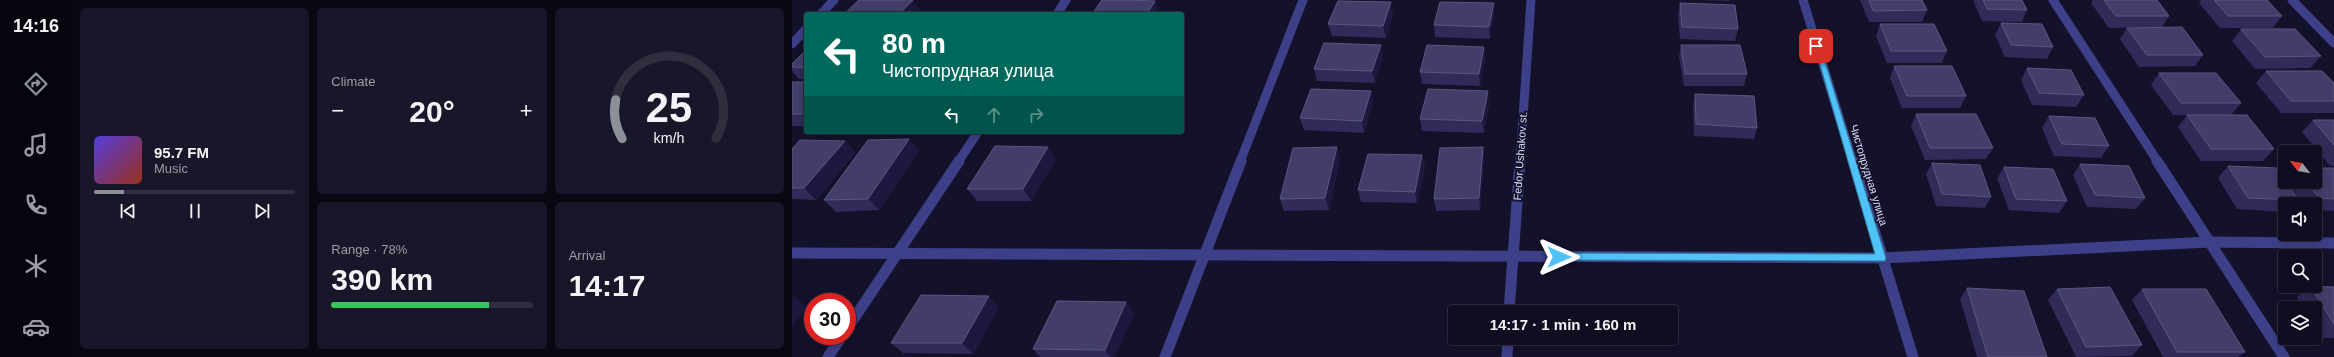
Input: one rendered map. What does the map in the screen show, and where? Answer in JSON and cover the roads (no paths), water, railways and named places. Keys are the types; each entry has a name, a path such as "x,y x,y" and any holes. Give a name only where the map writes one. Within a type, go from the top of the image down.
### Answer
{"street":[{"path":"823,12 834,0"},
{"path":"1058,12 1066,0"},
{"path":"1165,357 1203,255 1303,0"},
{"name":"Fedor Ushakov st.","path":"1509,305 1531,0"},
{"name":"Чистопрудная улица","path":"1802,0 1913,357"},
{"path":"2052,0 2284,357"},
{"path":"2292,0 2334,43"},
{"path":"792,44 804,31"},
{"path":"856,314 977,134"},
{"path":"792,253 1882,258 2210,242 2334,243"},
{"path":"828,357 836,345"},
{"path":"1507,357 1508,345"}]}
